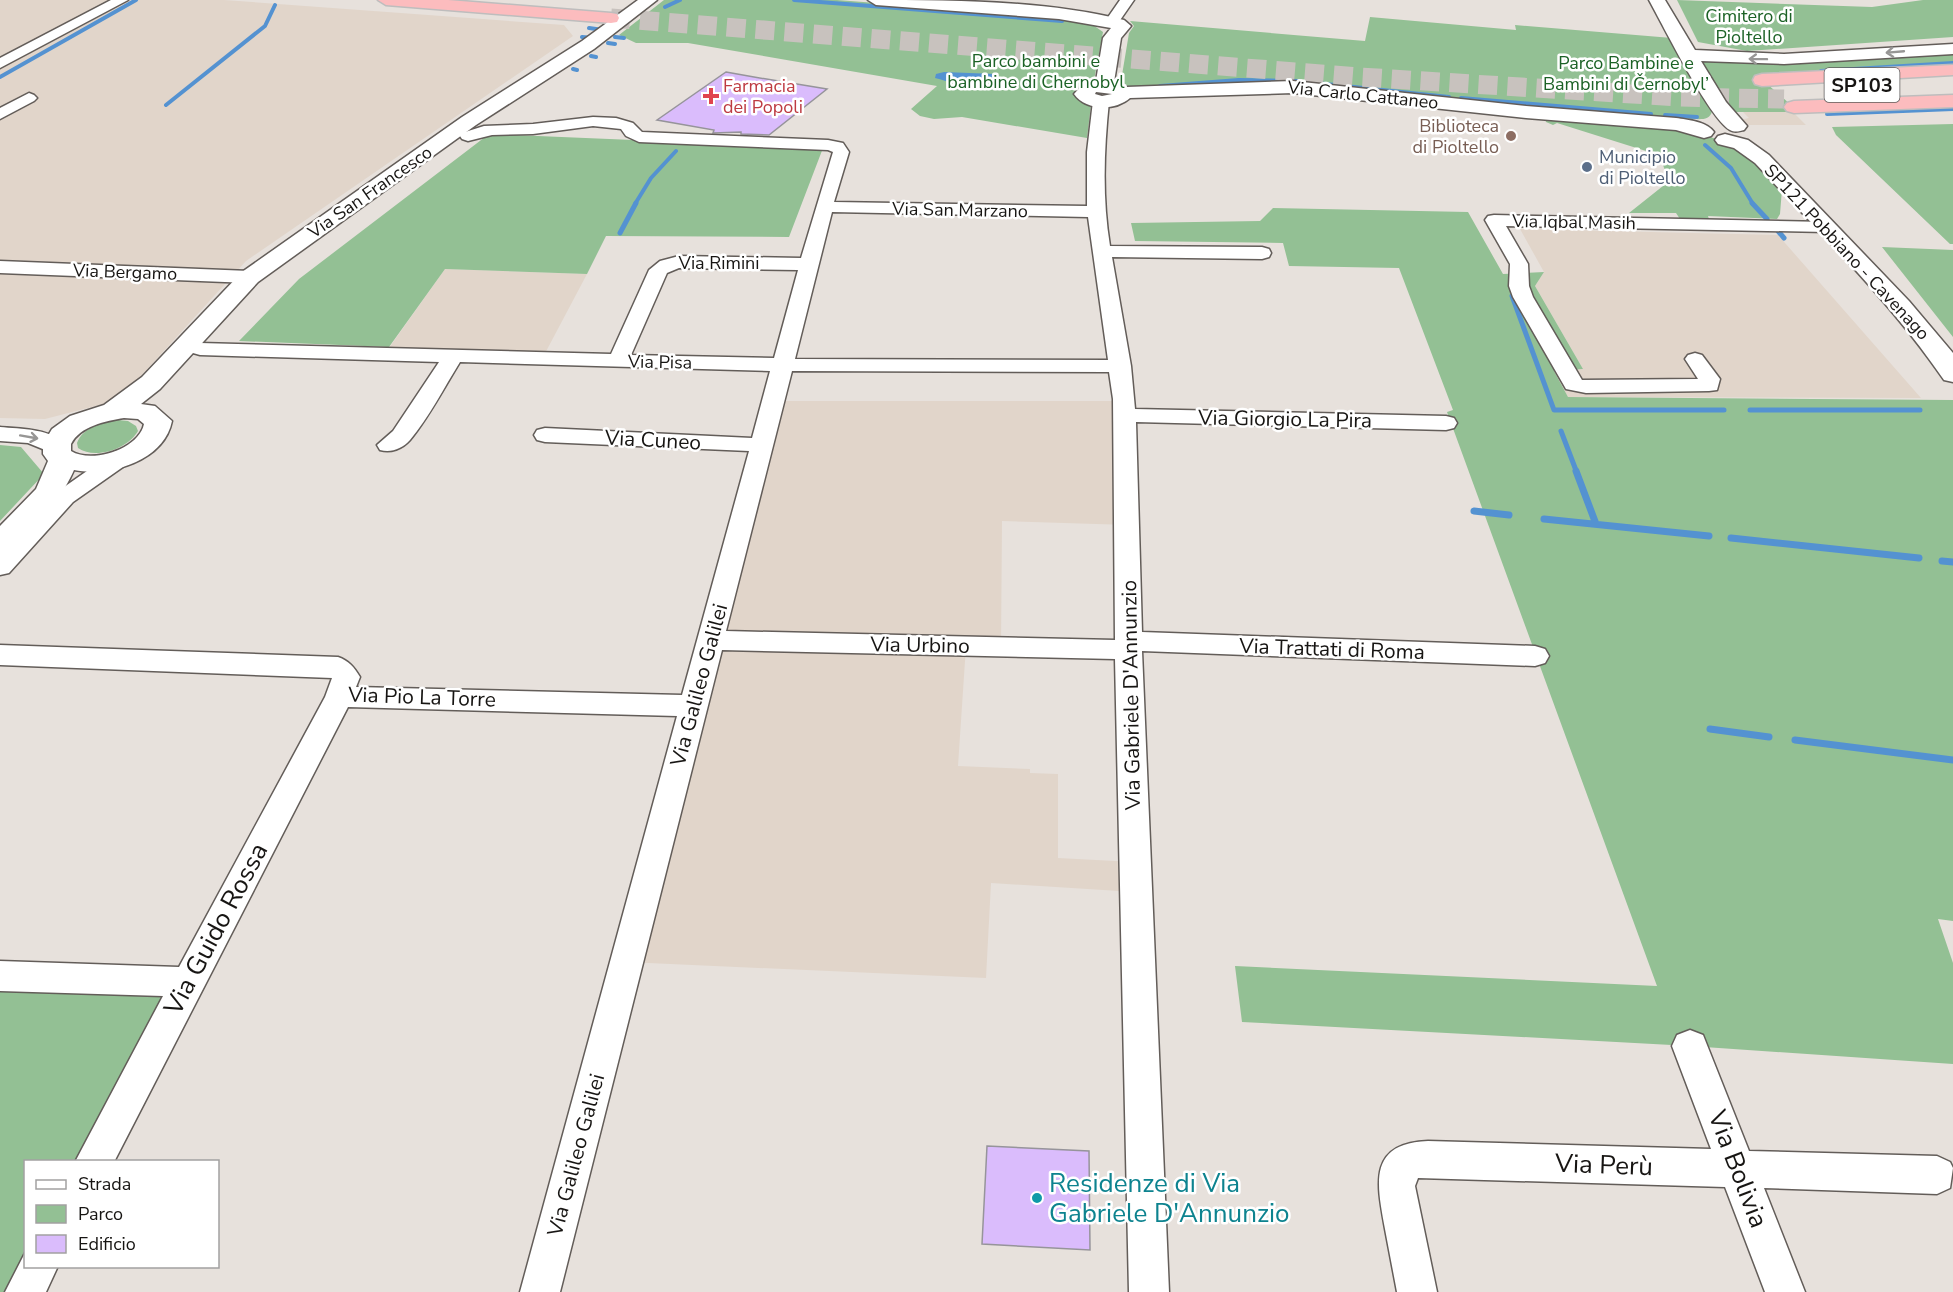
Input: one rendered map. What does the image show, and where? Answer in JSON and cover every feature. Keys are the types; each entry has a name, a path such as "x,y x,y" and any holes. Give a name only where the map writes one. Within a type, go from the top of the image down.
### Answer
{"highway":[{"path":"386,0 468,3 614,15"},
{"path":"1777,93 1871,76 1953,70"},
{"name":"SP103","path":"1777,93 1953,79"},
{"name":"SP103","path":"1777,93 1953,92"},
{"path":"1777,93 1953,101"}],"street":[{"path":"0,64 121,0"},
{"name":"Via San Francesco","path":"114,411 151,383 250,277 469,121 588,45 649,0"},
{"name":"Via San Francesco","path":"149,413 161,392 268,278 499,114 591,54 661,0"},
{"path":"876,0 1081,17 1114,25"},
{"name":"SP121 Pobbiano - Cavenago","path":"1657,0 1689,55 1710,121 1736,134 1741,144 1762,159 1900,306 1940,353 1953,374"},
{"name":"Via Gabriele D'Annunzio","path":"1114,25 1109,93 1095,152 1096,212 1120,366 1125,416 1131,780 1149,1292"},
{"path":"1689,55 1784,59 1953,49"},
{"name":"Via Carlo Cattaneo","path":"1109,93 1293,87 1693,127 1710,121"},
{"path":"0,114 28,98"},
{"path":"499,114 495,122 518,129"},
{"name":"SP121 Pobbiano - Cavenago","path":"1710,121 1736,134"},
{"name":"Via Galileo Galilei","path":"518,129 536,129 569,123 618,123 627,126 632,133 639,136 828,145 840,149 540,1292"},
{"path":"468,136 486,130 518,129"},
{"name":"Via San Marzano","path":"824,207 1096,212"},
{"name":"Via Iqbal Masih","path":"1695,359 1709,379 1709,385 1586,387 1574,384 1523,297 1519,286 1519,264 1494,220 1826,227"},
{"path":"1101,251 1263,253"},
{"name":"Via Rimini","path":"618,361 660,270 665,266 679,262 809,264"},
{"name":"Via Bergamo","path":"0,267 250,277"},
{"name":"Via Pisa","path":"200,349 782,365 1120,366"},
{"path":"388,444 401,436 453,357"},
{"path":"0,543 43,499 58,477 60,437 74,425 90,417 114,411 133,410 149,413 158,422 156,433 143,446 111,460 43,499"},
{"name":"Via Giorgio La Pira","path":"1125,416 1446,423"},
{"path":"0,434 33,437 79,464 111,460"},
{"name":"Via Cuneo","path":"545,435 762,445"},
{"path":"0,567 65,497 111,460"},
{"name":"Via Urbino","path":"710,640 1129,646"},
{"name":"Via Trattati di Roma","path":"1129,646 1534,656"},
{"name":"Via Pio La Torre","path":"0,655 338,667 346,677 339,697 693,706"},
{"name":"Via Guido Rossa","path":"95,1160 339,697"},
{"path":"0,976 188,982"},
{"name":"Via Bolivia","path":"1690,1046 1785,1292"},
{"name":"Via Perù","path":"1417,1292 1396,1186 1397,1175 1408,1161 1428,1159 1937,1175"},
{"path":"25,1292 37,1268"}],"shaded area":[{"path":"0,0 224,0 564,25 573,36 246,261 119,400 45,419 0,418"},
{"path":"1743,112 1793,112 1806,125 1745,125 1740,120 1749,118"},
{"path":"1520,229 1778,235 1921,398 1568,397 1554,371 1583,369 1535,286 1544,272"},
{"path":"445,269 587,274 542,359 384,355"},
{"path":"773,401 1124,401 1128,525 1002,521 1001,647 966,646 958,766 1030,769 1030,773 1058,774 1058,858 1134,862 1135,892 991,883 986,978 626,962"}],"green space":[{"name":"Parco bambini e bambine di Chernobyl","path":"664,0 837,0 1059,17 1093,25 1103,32 1087,138 962,117 934,119 920,116 911,109 937,86 688,43 636,43 619,35"},
{"name":"Cimitero di Pioltello","path":"1677,0 1872,7 1923,0 1953,0 1953,37 1747,51 1698,42"},
{"name":"Parco Bambine e Bambini di Černobyl’","path":"1370,17 1516,30 1515,25 1672,38 1712,111 1707,118 1692,119 1276,82 1148,89 1129,87 1121,81 1129,33 1134,26 1130,21 1365,41"},
{"path":"1953,51 1953,66 1758,76 1799,112 1732,112 1700,60"},
{"path":"1545,118 1674,128 1737,144 1782,189 1780,214 1777,219 1708,216 1709,219 1680,219 1676,213 1629,213 1668,182 1663,180 1666,173 1663,165 1645,154 1646,151 1557,123 1553,125 1546,122"},
{"path":"1953,124 1953,244 1950,244 1836,135 1832,127"},
{"path":"489,134 823,148 789,237 606,236 587,274 445,269 389,347 239,341 299,279"},
{"path":"1273,208 1468,212 1503,274 1544,272 1535,286 1583,369 1554,371 1568,397 1953,400 1953,921 1938,919 1953,963 1953,1064 1690,1046 1242,1022 1235,966 1657,986 1447,412 1453,410 1399,268 1289,266 1283,243 1135,241 1131,223 1260,221"},
{"path":"1882,247 1953,250 1953,337"},
{"path":"118,420 128,421 136,426 138,431 127,443 102,453 93,453 78,448 77,443 80,437 89,429"},
{"path":"0,445 21,447 44,474 0,521"},
{"path":"0,990 163,997 76,1160 24,1160 24,1255 5,1292 0,1292"}],"water":[{"path":"944,72 995,74 998,77 983,84 967,85 935,78 936,74"}],"building":[{"path":"726,72 827,89 769,135 741,134 741,132 713,133 714,130 657,120"},
{"name":"Residenze di Via Gabriele D'Annunzio","path":"987,1146 1089,1151 1090,1250 982,1244"}],"waterway":[{"path":"0,77 136,0"},
{"path":"665,7 680,0"},
{"path":"794,0 1062,21"},
{"path":"166,105 265,26 275,5"},
{"path":"589,28 603,30"},
{"path":"582,37 593,38"},
{"path":"615,37 624,38"},
{"path":"608,43 615,44"},
{"path":"591,56 596,57"},
{"path":"1821,71 1953,63"},
{"path":"573,69 577,70"},
{"path":"1160,86 1239,80 1299,81"},
{"path":"1307,82 1449,97"},
{"path":"1461,98 1651,114"},
{"path":"1827,114 1953,109"},
{"path":"1665,115 1697,117"},
{"path":"1705,145 1731,168 1753,204"},
{"path":"635,204 651,178 676,151"},
{"path":"620,233 636,203"},
{"path":"1752,203 1767,219"},
{"path":"1778,231 1784,238"},
{"path":"1512,296 1554,410 1724,410"},
{"path":"1750,410 1920,410"},
{"path":"1561,431 1577,473"},
{"path":"1576,471 1596,524"},
{"path":"1474,511 1509,515"},
{"path":"1544,519 1709,536"},
{"path":"1731,538 1919,558"},
{"path":"1942,561 1953,562"},
{"path":"1710,729 1769,737"},
{"path":"1795,740 1953,760"}],"tunnel":[{"path":"611,18 1360,77 1680,97 1784,99"}],"place":[{"name":"Farmacia dei Popoli","path":"711,96"},
{"name":"Biblioteca di Pioltello","path":"1511,136"},
{"name":"Municipio di Pioltello","path":"1587,167"},
{"name":"Residenze di Via Gabriele D'Annunzio","path":"1037,1198"}]}
